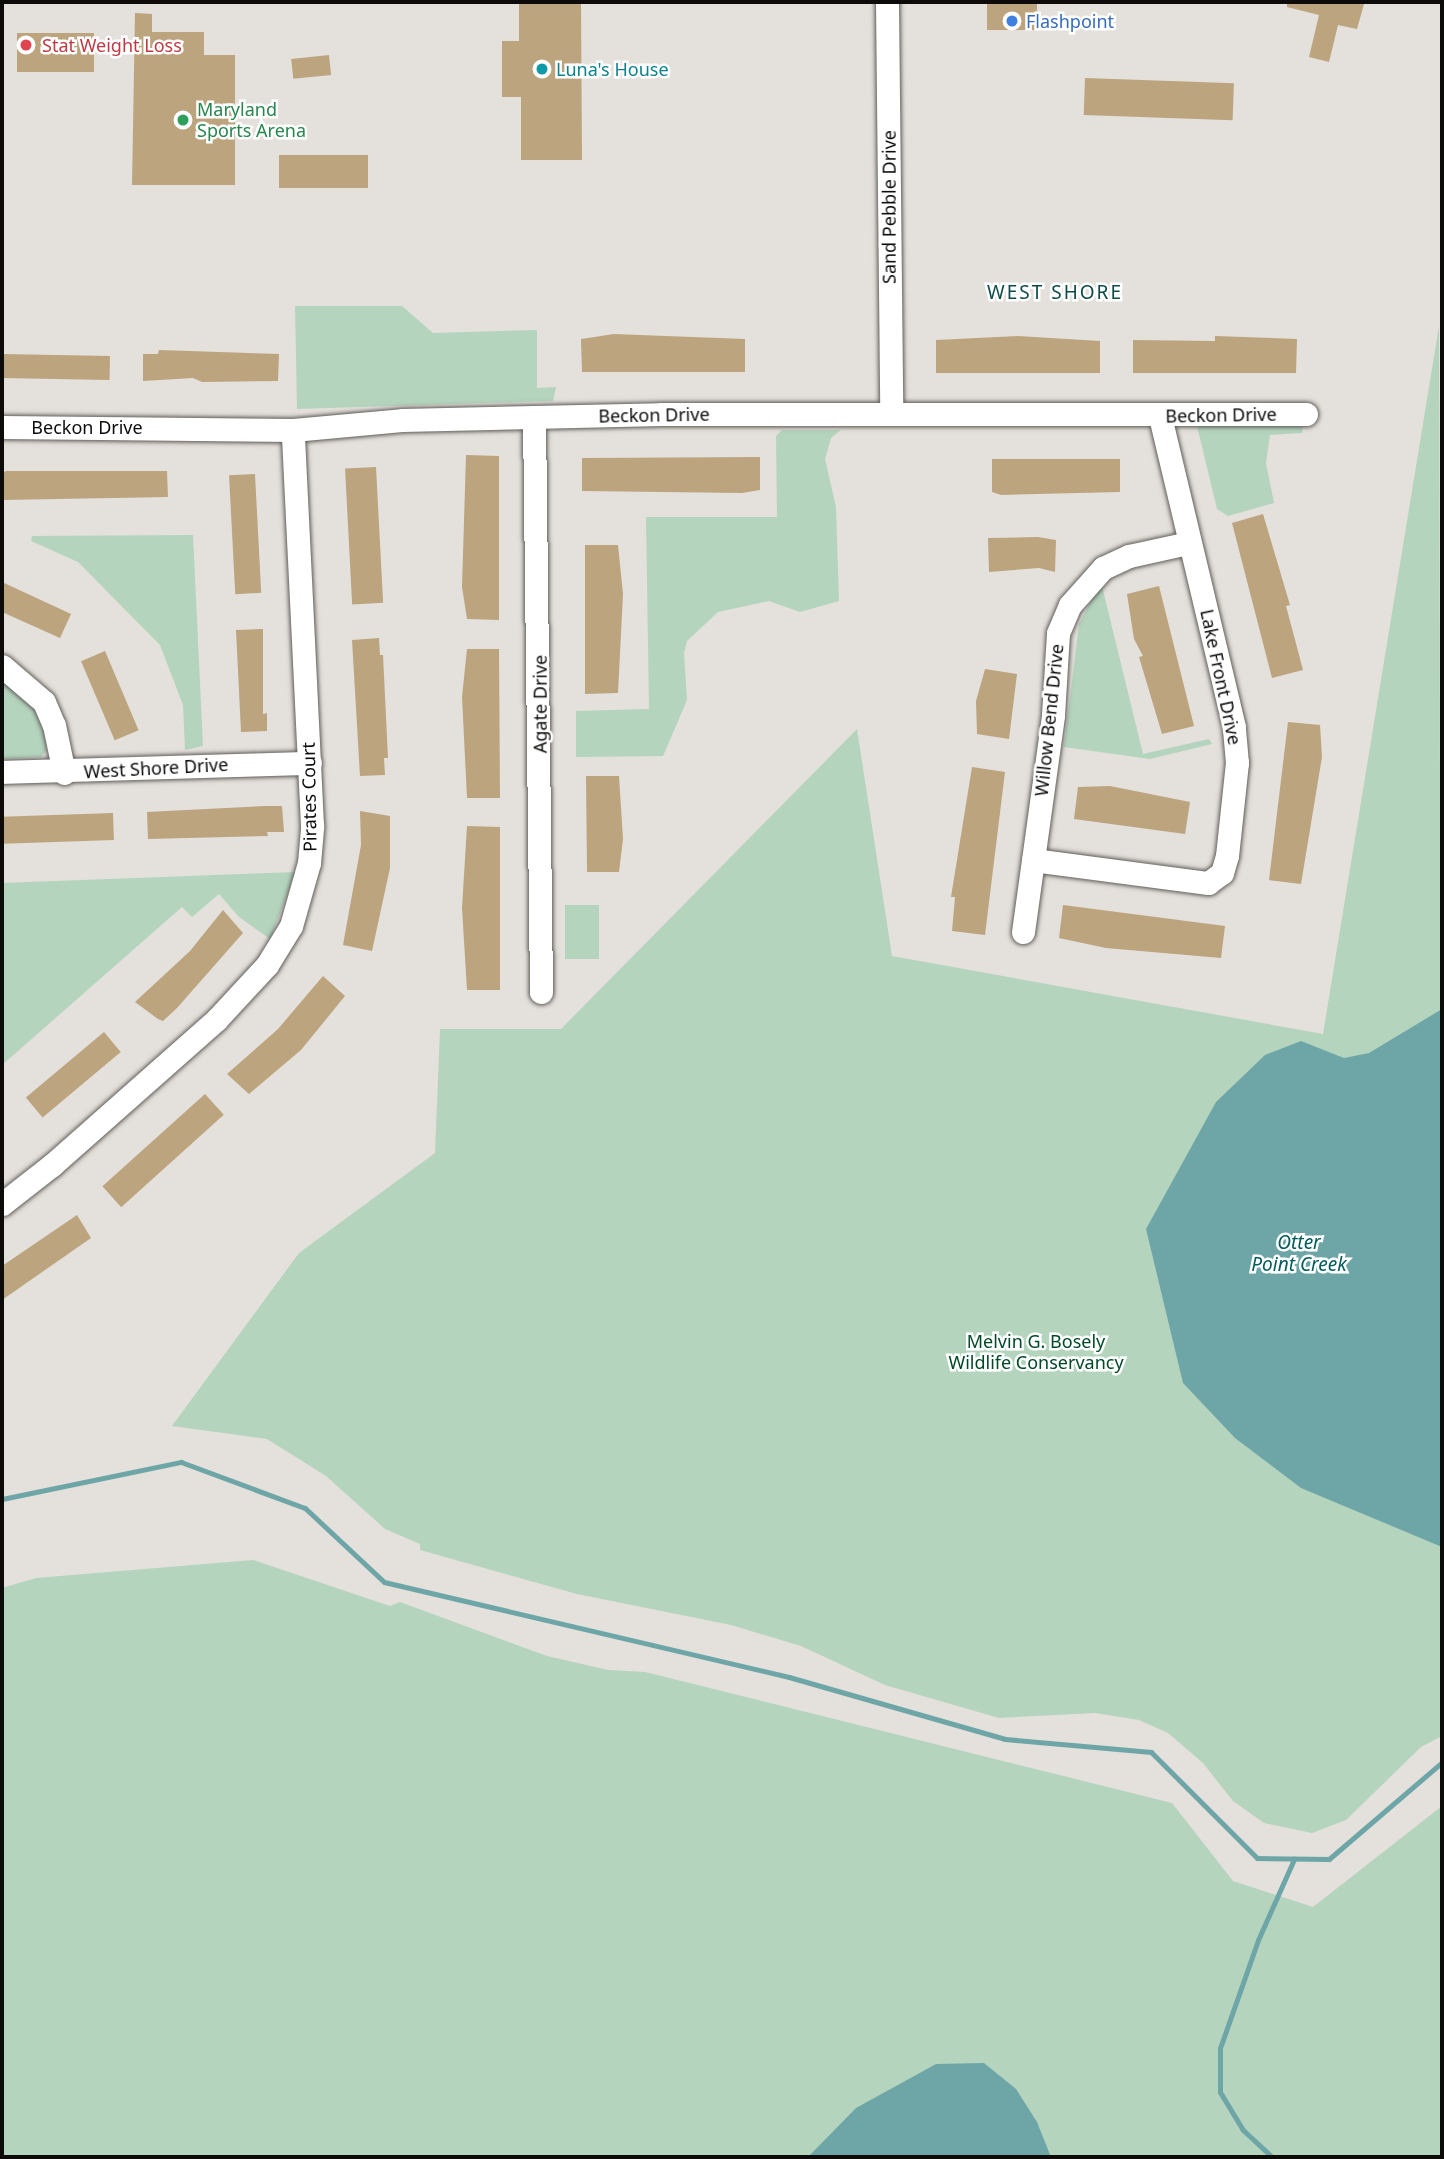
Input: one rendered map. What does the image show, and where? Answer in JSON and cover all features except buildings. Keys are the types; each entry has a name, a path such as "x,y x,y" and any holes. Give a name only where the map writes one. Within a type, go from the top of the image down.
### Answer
{"street":[{"name":"Sand Pebble Drive","path":"887,2 891,412"},
{"name":"Beckon Drive","path":"2,427 293,429 402,420 891,412 1160,416 1306,414"},
{"name":"Lake Front Drive","path":"1033,860 1208,883 1222,873 1227,856 1237,748 1160,416"},
{"name":"Agate Drive","path":"534,417 541,992"},
{"name":"Pirates Court","path":"2,1204 216,1020 267,965 291,926 309,863 310,762 293,429"},
{"name":"Willow Bend Drive","path":"1023,932 1053,715 1058,633 1070,605 1103,568 1129,556 1188,543"},
{"path":"2,666 27,683 44,702 54,725 64,773"},
{"name":"West Shore Drive","path":"2,772 64,773 310,762"}],"green space":[{"path":"295,306 402,306 433,333 537,330 537,388 556,387 553,401 297,409"},
{"name":"Melvin G. Bosely Wildlife Conservancy","path":"1439,326 1442,1736 1421,1747 1346,1820 1312,1833 1264,1823 1233,1801 1203,1763 1168,1733 1139,1720 1095,1713 999,1718 885,1685 801,1646 731,1625 577,1594 420,1550 420,1544 385,1529 326,1476 267,1439 172,1426 299,1253 435,1153 440,1029 561,1029 857,729 892,956 1323,1034"},
{"path":"1303,425 1302,433 1270,435 1266,463 1274,503 1228,516 1217,509 1197,426"},
{"path":"782,430 841,430 831,438 825,459 836,507 839,601 800,612 769,601 718,612 687,641 684,653 687,700 663,756 576,757 576,711 649,709 646,517 777,517 776,436"},
{"path":"193,535 203,746 185,750 183,705 160,645 78,562 31,541 32,536"},
{"path":"1101,582 1143,754 1209,739 1212,744 1150,759 1064,747 1079,624"},
{"path":"2,673 34,700 52,744 41,757 2,759"},
{"path":"296,872 270,939 239,917 219,894 192,917 182,907 2,1065 2,883"},
{"path":"565,905 599,905 599,959 565,959"},
{"path":"253,1560 390,1606 400,1602 547,1656 608,1670 645,1672 1172,1803 1233,1881 1313,1907 1442,1806 1442,2157 2,2157 2,1588 36,1578"}],"water":[{"name":"Otter Point Creek","path":"1442,1009 1442,1547 1301,1488 1235,1438 1183,1383 1146,1229 1216,1102 1265,1055 1301,1041 1344,1058 1369,1053"},
{"path":"984,2063 1016,2089 1037,2122 1051,2157 808,2157 856,2108 936,2064"}],"waterway":[{"path":"2,1499 181,1462 305,1508 384,1582 789,1677 1005,1739 1151,1752 1257,1858 1329,1859 1442,1762"},
{"path":"1272,2157 1243,2130 1220,2092 1220,2048 1258,1940 1294,1859"}],"place":[{"name":"Flashpoint","path":"1012,21"},
{"name":"Stat Weight Loss","path":"26,45"},
{"name":"Luna's House","path":"542,69"},
{"name":"Maryland Sports Arena","path":"183,120"}],"district":[{"name":"WEST SHORE","path":"1055,293"}]}
